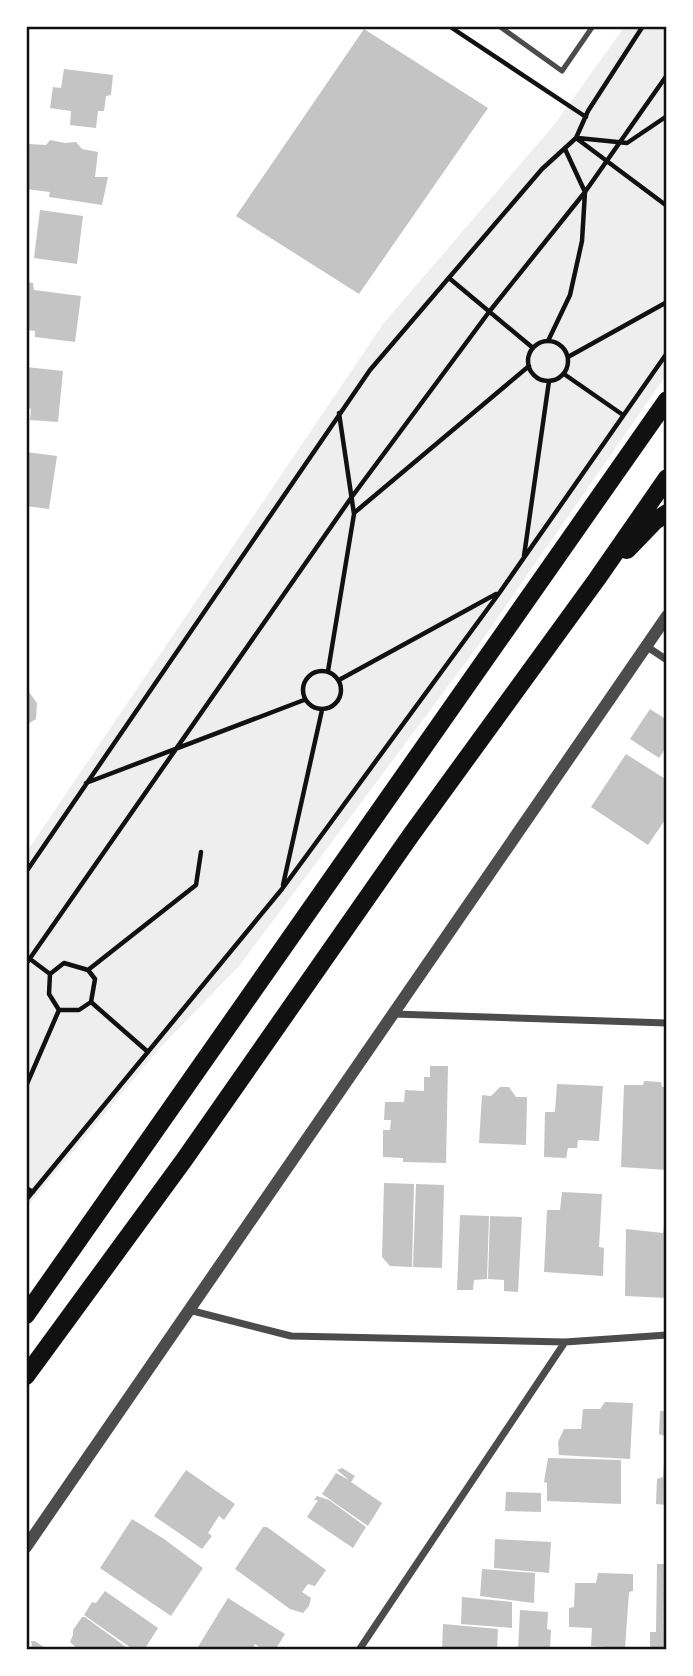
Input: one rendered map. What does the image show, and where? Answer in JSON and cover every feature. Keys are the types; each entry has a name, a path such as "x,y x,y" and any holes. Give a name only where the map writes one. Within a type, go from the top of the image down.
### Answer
{"main road":[{"path":"26,1315 667,400"},
{"path":"26,1376 184,1160 411,835 667,478"},
{"path":"597,579 655,521 667,513"}],"street":[{"path":"26,1547 667,615"},
{"path":"646,646 667,660"},
{"path":"394,1014 667,1023"},
{"path":"188,1310 292,1336 565,1342 667,1335"},
{"path":"359,1650 565,1342"}],"lane":[{"path":"499,26 562,71 593,26"}],"path":[{"path":"449,26 586,117"},
{"path":"26,872 338,413 370,370 542,169 576,138 586,117 643,26"},
{"path":"26,964 28,957 351,498 489,312 585,192 667,75"},
{"path":"576,138 627,143 667,116"},
{"path":"576,138 667,206"},
{"path":"548,341 570,295 582,241 585,192 565,149"},
{"path":"449,278 533,348"},
{"path":"568,357 667,302"},
{"path":"548,341 564,348 568,357 564,374 549,381 540,379 529,366 533,348 548,341"},
{"path":"26,1200 282,890 500,592 667,353"},
{"path":"354,514 529,366"},
{"path":"564,374 623,415"},
{"path":"524,557 549,381"},
{"path":"328,671 354,514 338,413"},
{"path":"339,680 500,592"},
{"path":"328,671 339,680 342,690 339,700 332,707 322,710 312,707 304,700 304,680 312,673 328,671"},
{"path":"85,784 304,700"},
{"path":"282,890 322,710"},
{"path":"88,970 196,885 201,852"},
{"path":"28,957 50,974"},
{"path":"64,963 88,970 94,979 91,1002 79,1010 59,1010 49,994 50,974 64,963"},
{"path":"91,1002 148,1052"},
{"path":"26,1086 59,1010"},
{"path":"26,1188 33,1192"}],"shaded area":[{"path":"625,26 667,26 667,374 478,646 240,965 158,1050 26,1208 26,853 383,324 554,125"}],"building":[{"path":"364,29 488,108 359,294 236,216"},
{"path":"64,69 113,75 111,95 106,96 104,111 98,111 96,128 70,125 71,111 50,108 53,87 61,88"},
{"path":"50,140 76,142 82,149 98,152 95,177 108,177 102,205 49,197 50,192 26,189 26,154 29,144 46,145"},
{"path":"40,210 83,216 77,264 34,258"},
{"path":"26,282 33,283 34,290 81,296 75,342 35,337 35,331 26,330"},
{"path":"26,367 63,371 58,422 30,420 31,409 26,407"},
{"path":"26,452 57,456 49,509 26,506"},
{"path":"26,688 37,703 36,719 26,725"},
{"path":"650,709 667,720 667,746 659,758 630,739"},
{"path":"626,754 667,780 667,817 648,845 591,807"},
{"path":"430,1066 448,1066 446,1163 403,1162 403,1158 383,1157 383,1130 390,1130 391,1120 384,1120 385,1102 404,1102 405,1090 424,1091 424,1077 430,1077"},
{"path":"644,1081 661,1082 662,1087 667,1087 667,1170 621,1167 624,1085 643,1085"},
{"path":"557,1084 603,1086 599,1141 578,1140 577,1148 568,1148 566,1158 544,1157 545,1112 555,1112"},
{"path":"500,1087 509,1087 516,1097 527,1097 526,1145 479,1143 482,1095 491,1096"},
{"path":"384,1183 414,1184 412,1267 390,1266 382,1257"},
{"path":"416,1184 444,1185 442,1268 413,1267"},
{"path":"562,1192 602,1194 599,1247 604,1248 603,1276 544,1272 547,1210 560,1210"},
{"path":"460,1215 489,1216 487,1279 474,1280 473,1290 457,1290"},
{"path":"490,1216 522,1217 518,1292 504,1291 504,1280 488,1279"},
{"path":"664,1225 667,1225 667,1298 625,1296 626,1229 663,1233"},
{"path":"605,1402 633,1403 630,1459 559,1455 558,1442 564,1429 581,1429 583,1409 600,1409"},
{"path":"660,1411 667,1411 667,1437 659,1434"},
{"path":"665,1446 667,1505 656,1504 657,1479 663,1477"},
{"path":"548,1458 621,1460 621,1504 547,1501 547,1483 544,1482"},
{"path":"342,1468 355,1476 351,1482 382,1503 368,1526 322,1494 336,1473 349,1480 337,1470"},
{"path":"186,1470 235,1504 224,1520 219,1516 208,1533 212,1536 202,1549 154,1516"},
{"path":"506,1492 541,1493 541,1512 505,1511"},
{"path":"317,1496 329,1500 366,1527 353,1548 307,1517 318,1500 314,1500"},
{"path":"132,1519 203,1568 171,1616 100,1568"},
{"path":"263,1527 267,1527 326,1570 315,1586 308,1584 302,1592 311,1598 303,1613 290,1609 235,1569"},
{"path":"495,1539 551,1542 549,1573 494,1568"},
{"path":"657,1564 667,1564 667,1650 650,1650 650,1632 656,1632"},
{"path":"482,1569 535,1573 534,1603 480,1596"},
{"path":"598,1573 633,1574 625,1648 591,1646 592,1628 569,1627 569,1608 574,1607 575,1583 596,1583"},
{"path":"105,1591 158,1628 144,1650 134,1650 84,1615 92,1602 96,1603"},
{"path":"462,1597 512,1602 512,1628 461,1624"},
{"path":"228,1598 285,1634 275,1650 264,1650 255,1644 252,1650 196,1650"},
{"path":"520,1610 548,1612 550,1650 518,1650"},
{"path":"82,1617 130,1650 79,1650 70,1642 73,1630"},
{"path":"443,1624 498,1629 497,1650 442,1650"},
{"path":"31,1641 48,1650 28,1650 32,1645"}]}
